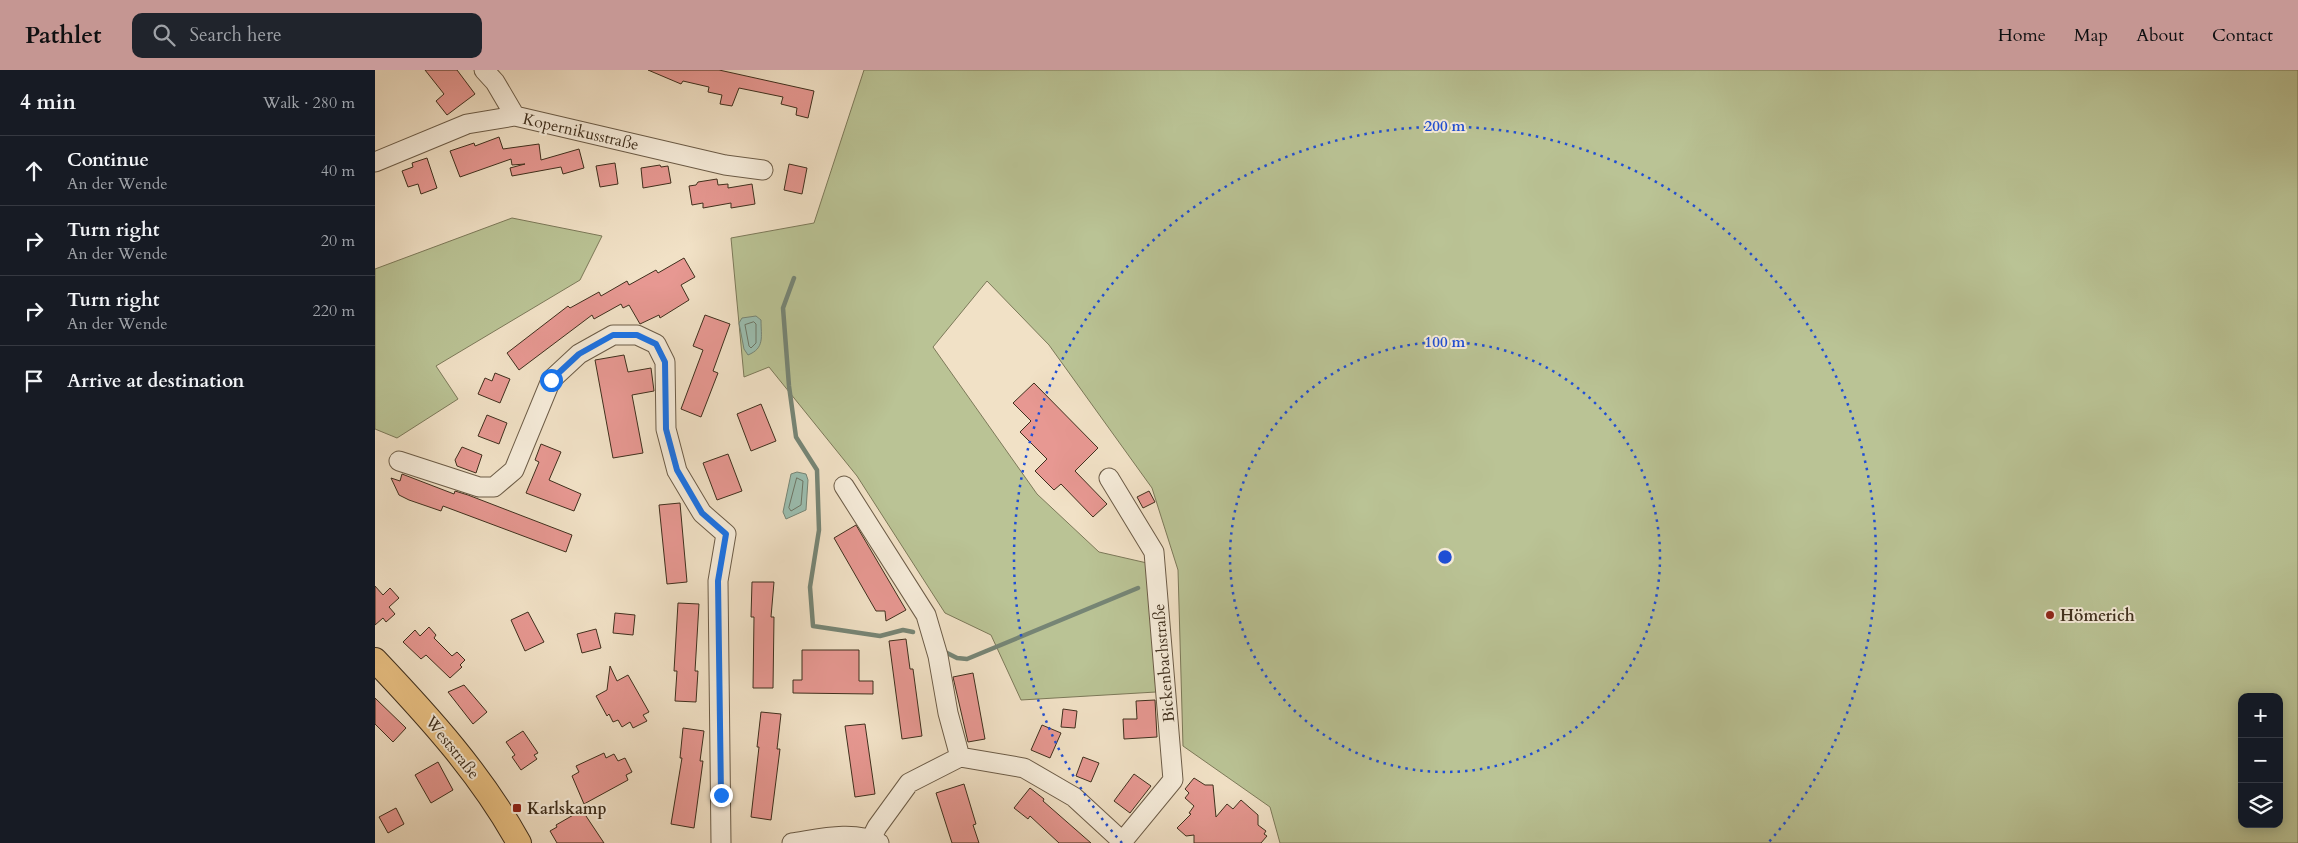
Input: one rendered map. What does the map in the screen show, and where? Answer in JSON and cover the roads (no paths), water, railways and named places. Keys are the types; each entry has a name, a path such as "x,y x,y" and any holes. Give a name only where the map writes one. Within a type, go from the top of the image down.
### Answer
{"main road":[{"name":"Weststraße","path":"375,660 459,752 482,783 519,843"}],"street":[{"path":"484,70 495,82 515,116"},
{"name":"Kopernikusstraße","path":"375,162 467,124 515,116 725,165 763,170"},
{"path":"399,461 479,487 494,487 514,470 551,380 579,354 613,335 637,335 656,344 665,362 666,429 677,470 702,513 726,534 718,581 721,843"},
{"name":"Bickenbachstraße","path":"960,757 1024,768 1074,797 1123,842 1173,780 1154,552 1109,478"},
{"path":"792,843 837,836 875,841 877,827 909,783 960,757 949,713 939,656 926,615 844,486"}],"water":[{"path":"756,316 761,320 761,341 757,349 748,355 744,349 739,323 742,318"},
{"path":"797,472 806,474 808,480 806,510 786,519 783,512 791,474"}],"waterway":[{"path":"794,278 783,308 789,386 796,437 817,470 819,530 810,587 813,626 880,636 903,630 913,632"},
{"path":"945,652 957,658 967,659 1138,588"}],"place":[{"name":"Hömerich","path":"2050,615"},
{"name":"Karlskamp","path":"517,808"}]}
